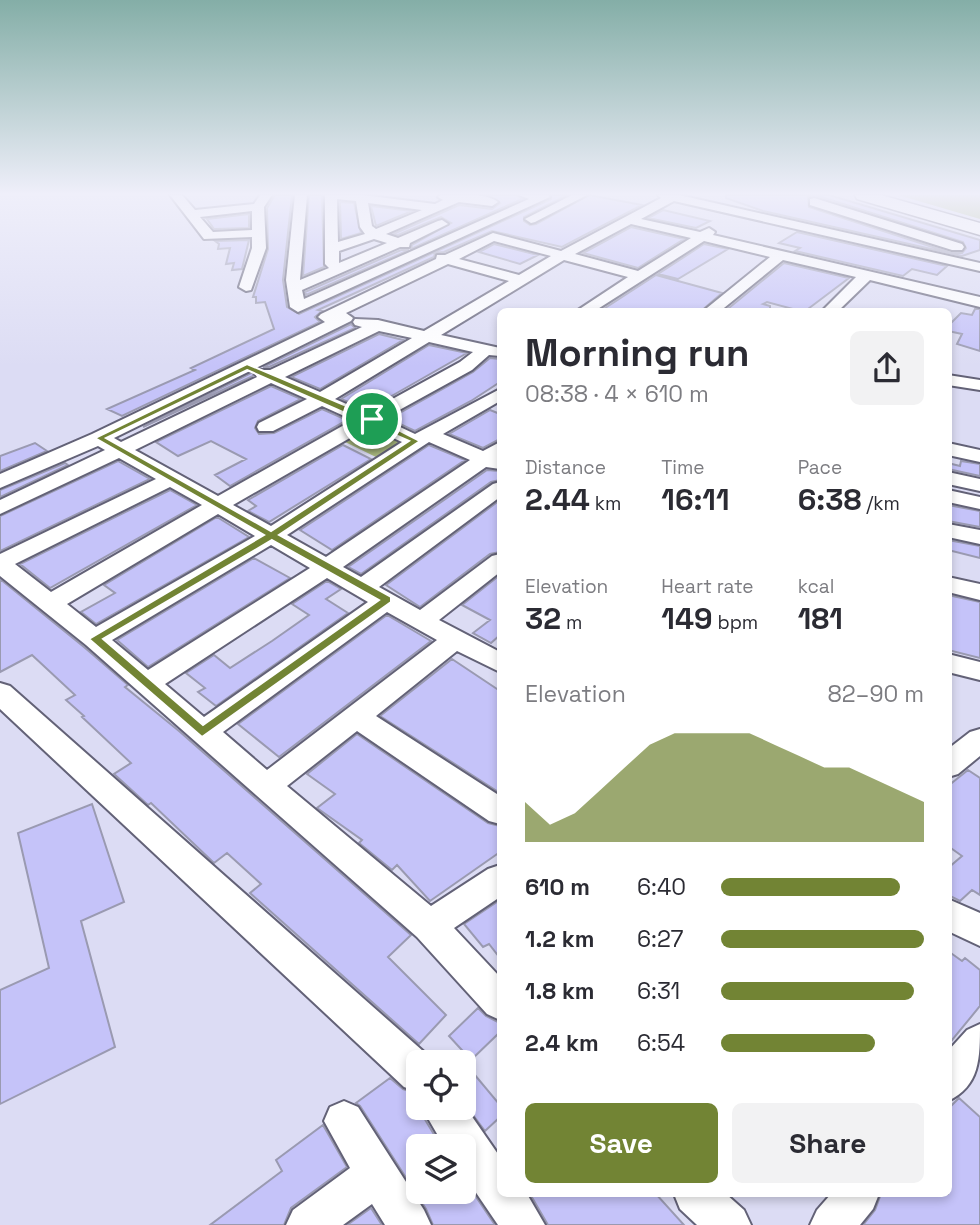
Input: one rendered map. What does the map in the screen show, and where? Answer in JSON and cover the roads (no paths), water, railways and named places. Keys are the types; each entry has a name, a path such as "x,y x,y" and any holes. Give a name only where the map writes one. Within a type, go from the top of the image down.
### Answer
{"street":[{"path":"246,287 274,252"},
{"path":"280,252 293,280 298,307"},
{"path":"332,271 333,252"},
{"path":"294,288 375,252"},
{"path":"298,307 420,252"},
{"path":"426,252 520,280"},
{"path":"322,319 462,252"},
{"path":"552,252 638,275"},
{"path":"266,427 323,399 569,252"},
{"path":"588,308 676,252"},
{"path":"763,252 969,299"},
{"path":"916,252 980,267"},
{"path":"714,308 779,256"},
{"path":"832,308 867,275"},
{"path":"298,307 322,319 345,318 494,351"},
{"path":"0,482 99,438 345,318"},
{"path":"0,508 378,325"},
{"path":"51,603 295,460 494,351"},
{"path":"247,367 422,438 495,458"},
{"path":"952,381 980,386"},
{"path":"95,639 272,535 422,438 497,396"},
{"path":"99,438 421,621 497,660"},
{"path":"952,450 980,456"},
{"path":"146,684 495,458"},
{"path":"172,479 0,564 95,639 429,926 497,999"},
{"path":"952,479 980,485"},
{"path":"363,587 497,490"},
{"path":"952,497 980,503"},
{"path":"952,531 980,537"},
{"path":"421,621 497,563"},
{"path":"952,585 980,592"},
{"path":"202,732 387,600"},
{"path":"267,786 456,639"},
{"path":"952,664 980,671"},
{"path":"0,693 406,1062"},
{"path":"356,716 497,809"},
{"path":"952,763 980,740"},
{"path":"429,926 497,881"},
{"path":"952,916 980,930"},
{"path":"952,1077 980,1043"},
{"path":"450,1120 497,1187"},
{"path":"344,1121 409,1225"},
{"path":"308,1225 377,1174"},
{"path":"504,1197 523,1225"},
{"path":"698,1197 729,1225"},
{"path":"832,1225 855,1197"}]}
